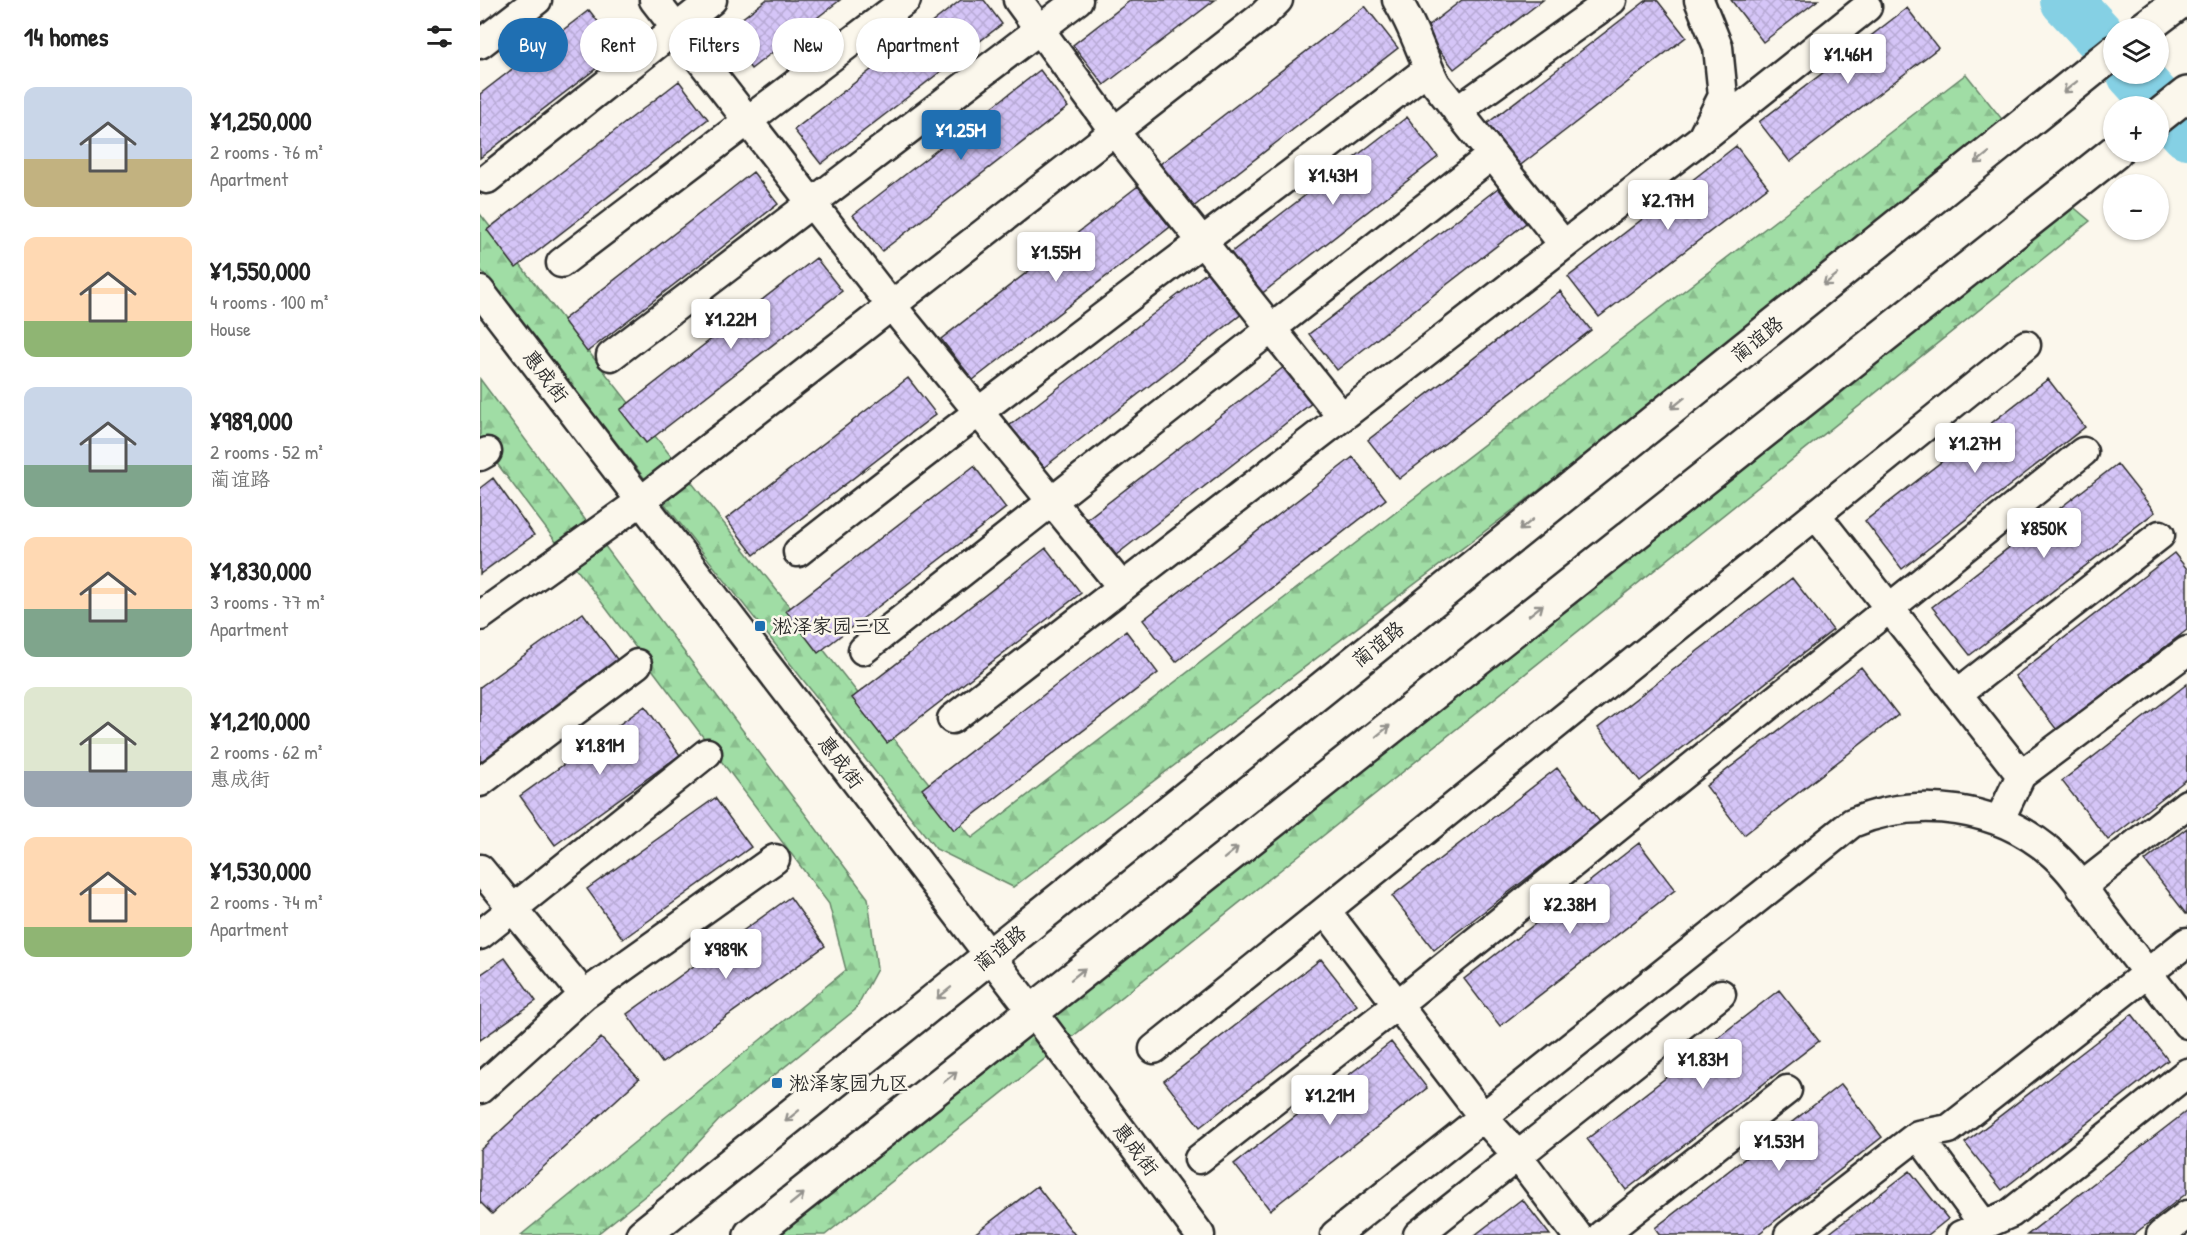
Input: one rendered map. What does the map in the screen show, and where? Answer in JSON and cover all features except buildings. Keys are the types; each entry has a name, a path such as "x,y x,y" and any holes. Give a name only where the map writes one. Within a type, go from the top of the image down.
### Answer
{"main road":[{"path":"2158,18 2182,0"},
{"name":"蔺谊路","path":"644,1235 2103,61"},
{"path":"751,1235 2103,161"}],"street":[{"path":"480,44 537,0"},
{"path":"654,0 669,19"},
{"path":"689,18 712,0"},
{"path":"561,263 906,0"},
{"path":"1018,0 1114,131 1342,417"},
{"path":"611,356 1078,0"},
{"path":"480,616 641,501 1262,16 1278,0"},
{"path":"1397,0 1409,19 1436,84 1564,245"},
{"path":"1457,111 1612,0"},
{"path":"1699,0 1718,47 1723,96 1702,138"},
{"path":"952,719 1702,138 1867,7"},
{"path":"487,179 669,34"},
{"path":"798,552 978,410 1203,242 1428,69"},
{"path":"710,72 891,305 1122,587"},
{"path":"863,650 1492,155"},
{"name":"惠成街","path":"480,291 1032,1011 1200,1235"},
{"path":"1154,1049 2026,345"},
{"path":"1199,1159 1398,1004 2083,452"},
{"path":"1816,515 2021,775"},
{"path":"1957,694 2160,535"},
{"path":"1999,821 2021,775 2187,651"},
{"path":"480,782 637,664"},
{"path":"480,935 707,753"},
{"path":"2081,887 2187,804"},
{"path":"1335,1235 1852,823 1872,814 1908,808 1949,809 1977,813 1999,821 2036,840 2054,855 2081,887 2187,1024"},
{"path":"480,1089 584,995 775,859"},
{"path":"480,869 584,995"},
{"path":"1326,911 1483,1117 1518,1156 1577,1235"},
{"path":"1789,1235 1918,1135 1949,1129 2187,942"},
{"path":"1419,1235 1721,994"},
{"path":"1918,1135 1973,1231 2011,1213 2187,1073"},
{"path":"1602,1235 1787,1090"},
{"path":"2161,1235 2187,1215"}],"green space":[{"path":"1966,74 2013,133 1013,887 936,849 480,269 480,214 972,838"},
{"path":"2057,193 2090,221 825,1235 737,1235"},
{"path":"480,379 868,898 877,969 855,1010 720,1119 661,1183 596,1235 521,1235 846,970 829,904 480,441"}],"waterway":[{"path":"2066,0 2103,40"},
{"path":"2142,84 2187,133"}],"place":[{"name":"淞泽家园三区","path":"760,626"},
{"name":"淞泽家园九区","path":"777,1083"}]}
